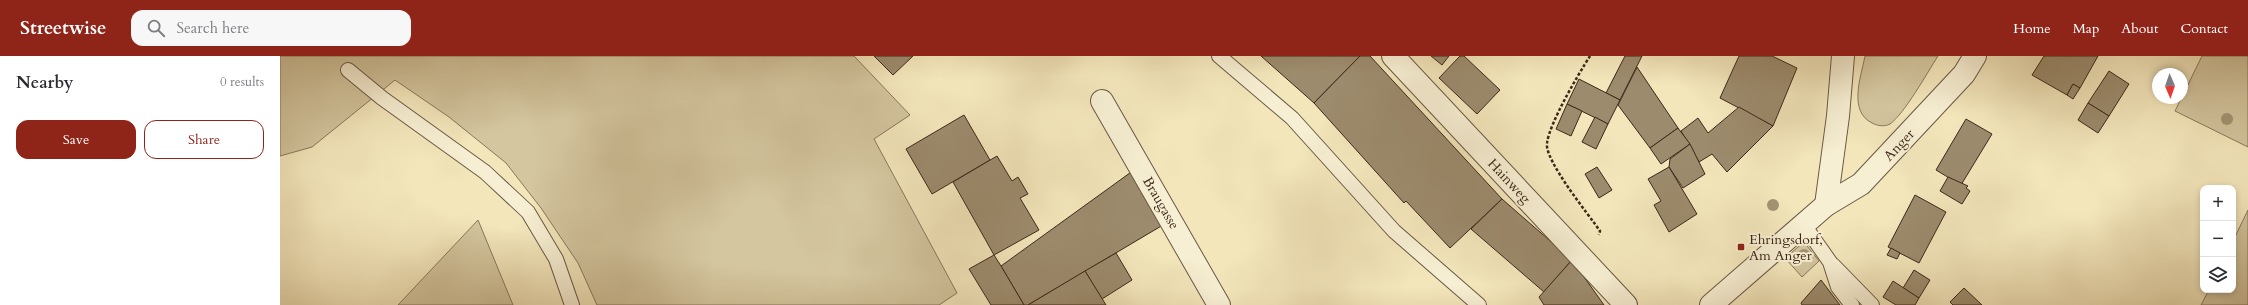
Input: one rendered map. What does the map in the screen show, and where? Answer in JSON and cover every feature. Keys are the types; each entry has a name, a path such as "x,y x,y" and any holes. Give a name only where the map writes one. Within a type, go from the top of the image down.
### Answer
{"street":[{"name":"Hainweg","path":"1393,56 1626,305"},
{"path":"1826,205 1838,116 1843,56"},
{"name":"Anger","path":"1711,305 1826,205 1861,184 1970,65"},
{"name":"Braugasse","path":"1102,101 1219,305"}],"lane":[{"path":"1219,56 1292,118 1394,231 1479,305"},
{"path":"348,70 382,98 485,172 528,212 556,258 572,305"},
{"path":"1804,225 1830,262 1872,305"},
{"path":"1830,262 1838,286 1852,305"}],"path":[{"path":"1588,265 1600,231 1550,160 1546,144 1576,78 1590,56"}],"shaded area":[{"path":"280,56 854,56 910,115 874,139 957,293 939,305 597,305 578,263 541,208 506,163 449,117 395,80 312,147 280,156"},
{"path":"1865,56 1938,56 1916,92 1896,119 1890,124 1883,126 1872,123 1865,118 1860,110 1858,93"},
{"path":"2202,56 2248,56 2248,147 2175,111 2178,104 2188,104 2188,85"},
{"path":"2248,210 2248,305 2201,305 2207,293 2236,293 2236,235"},
{"path":"478,220 513,305 398,305"},
{"path":"1804,242 1819,261 1802,277 1785,258"}],"building":[{"path":"874,56 913,56 893,75"},
{"path":"1261,56 1360,56 1314,103"},
{"path":"1360,56 1370,56 1502,199 1450,248 1406,201 1404,203 1314,103"},
{"path":"1431,56 1449,56 1442,65"},
{"path":"1460,56 1464,56 1500,90 1477,114 1439,78"},
{"path":"1625,56 1642,56 1620,100 1606,93"},
{"path":"1739,56 1772,56 1797,68 1773,126 1720,98"},
{"path":"2044,56 2098,56 2080,88 2073,84 2067,95 2032,75"},
{"path":"1637,67 1678,128 1650,148 1618,105"},
{"path":"2109,71 2129,84 2109,116 2088,103"},
{"path":"1579,79 1620,100 1608,124 1567,104"},
{"path":"2073,84 2080,88 2073,99 2067,95"},
{"path":"2088,103 2109,116 2098,133 2078,120"},
{"path":"1567,104 1582,111 1571,136 1556,129"},
{"path":"1739,107 1773,126 1727,172 1712,154 1699,162 1681,131 1698,118 1708,133"},
{"path":"964,115 990,160 932,194 906,149"},
{"path":"1595,117 1608,124 1596,149 1582,142"},
{"path":"1966,119 1992,134 1961,185 1936,170"},
{"path":"1678,128 1690,144 1661,164 1650,148"},
{"path":"1690,144 1705,174 1683,188 1669,167 1670,159"},
{"path":"997,156 1012,181 1018,177 1028,194 1020,198 1039,230 994,255 953,182"},
{"path":"1597,167 1612,190 1599,198 1585,174"},
{"path":"1669,167 1697,214 1669,232 1654,205 1661,201 1648,179"},
{"path":"1134,170 1163,225 1028,305 1024,305 1001,266"},
{"path":"1948,177 1968,186 1966,188 1970,191 1962,204 1940,191"},
{"path":"1915,195 1946,212 1919,263 1888,247"},
{"path":"1502,199 1572,260 1544,292 1471,229"},
{"path":"1891,248 1900,253 1897,259 1887,255"},
{"path":"1116,253 1132,280 1102,299 1085,271"},
{"path":"994,255 1024,305 991,305 969,269"},
{"path":"1572,260 1604,305 1544,305 1539,297"},
{"path":"1914,270 1930,280 1919,298 1903,288"},
{"path":"1085,271 1106,305 1028,305"},
{"path":"1821,280 1840,305 1802,305 1801,303"},
{"path":"1893,281 1919,298 1915,305 1896,305 1883,297"},
{"path":"1964,288 1982,305 1953,305 1950,302"}],"place":[{"name":"Ehringsdorf, Am Anger","path":"1741,247"}]}
